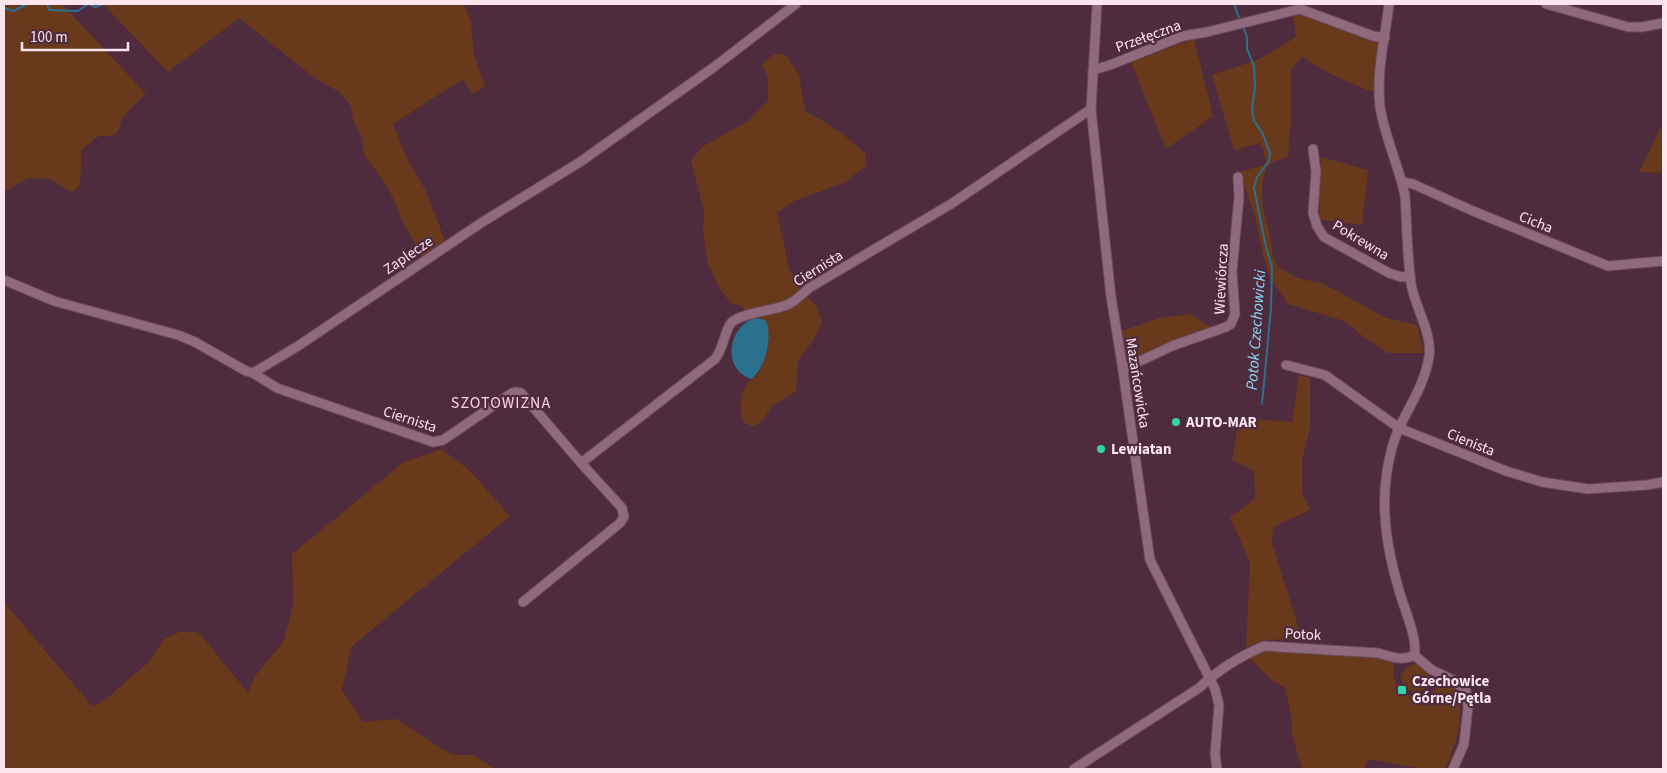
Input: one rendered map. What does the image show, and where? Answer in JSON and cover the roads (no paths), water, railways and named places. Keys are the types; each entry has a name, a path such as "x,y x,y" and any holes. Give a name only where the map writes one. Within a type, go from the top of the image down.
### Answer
{"street":[{"name":"Zaplecze","path":"253,373 298,346 480,223 580,162 714,67 796,4"},
{"name":"Mazańcowicka","path":"1097,4 1091,109 1110,297 1123,369 1150,560 1210,678 1219,705 1215,754 1217,769"},
{"path":"1389,4 1381,54 1380,102 1386,132 1405,196 1411,286 1427,337 1430,354 1425,375 1399,428 1390,456 1385,490 1385,514 1389,548 1416,649 1414,655 1432,670 1454,680 1466,691 1468,707 1464,744 1453,769"},
{"path":"1546,4 1628,27 1642,27 1663,23"},
{"name":"Przełęczna","path":"1093,70 1183,36 1300,9 1374,36 1385,38"},
{"name":"Ciernista","path":"581,463 715,359 721,351 731,324 742,316 764,312 788,304 808,288 952,204 1091,109"},
{"name":"Pokrewna","path":"1313,149 1316,171 1313,213 1317,226 1324,237 1389,273 1401,277 1410,276"},
{"name":"Wiewiórcza","path":"1123,369 1172,346 1231,324 1235,314 1232,272 1239,197 1238,177"},
{"name":"Cicha","path":"1402,182 1413,184 1473,211 1608,266 1663,261"},
{"path":"4,280 54,301 178,335 253,373"},
{"name":"Cienista","path":"1286,365 1325,375 1399,428 1506,471 1542,482 1588,489 1648,485 1663,482"},
{"name":"Ciernista","path":"253,373 277,388 433,442 443,440 512,393 521,393 622,508 624,517 620,523 524,602"},
{"name":"Potok","path":"1210,678 1246,653 1264,646 1378,653 1407,659 1414,655"},
{"path":"1074,769 1199,688 1210,678"}],"water":[{"path":"756,318 765,320 769,334 764,360 751,379 741,374 735,366 732,357 732,347 739,329 747,322"}],"waterway":[{"path":"4,8 14,11 27,4"},
{"path":"47,4 49,10 78,11 88,4"},
{"path":"89,4 95,7 104,4"},
{"name":"Potok Czechowicki","path":"1234,4 1239,18"},
{"name":"Potok Czechowicki","path":"1244,29 1247,37 1247,49 1254,66 1255,86 1252,109 1254,121 1262,132 1270,153 1269,161 1257,177 1254,188 1272,267 1271,308 1262,404"}],"place":[{"name":"AUTO-MAR","path":"1176,422"},
{"name":"Lewiatan","path":"1101,449"},
{"name":"Czechowice Górne/Pętla","path":"1402,690"}],"district":[{"name":"SZOTOWIZNA","path":"501,402"}]}
